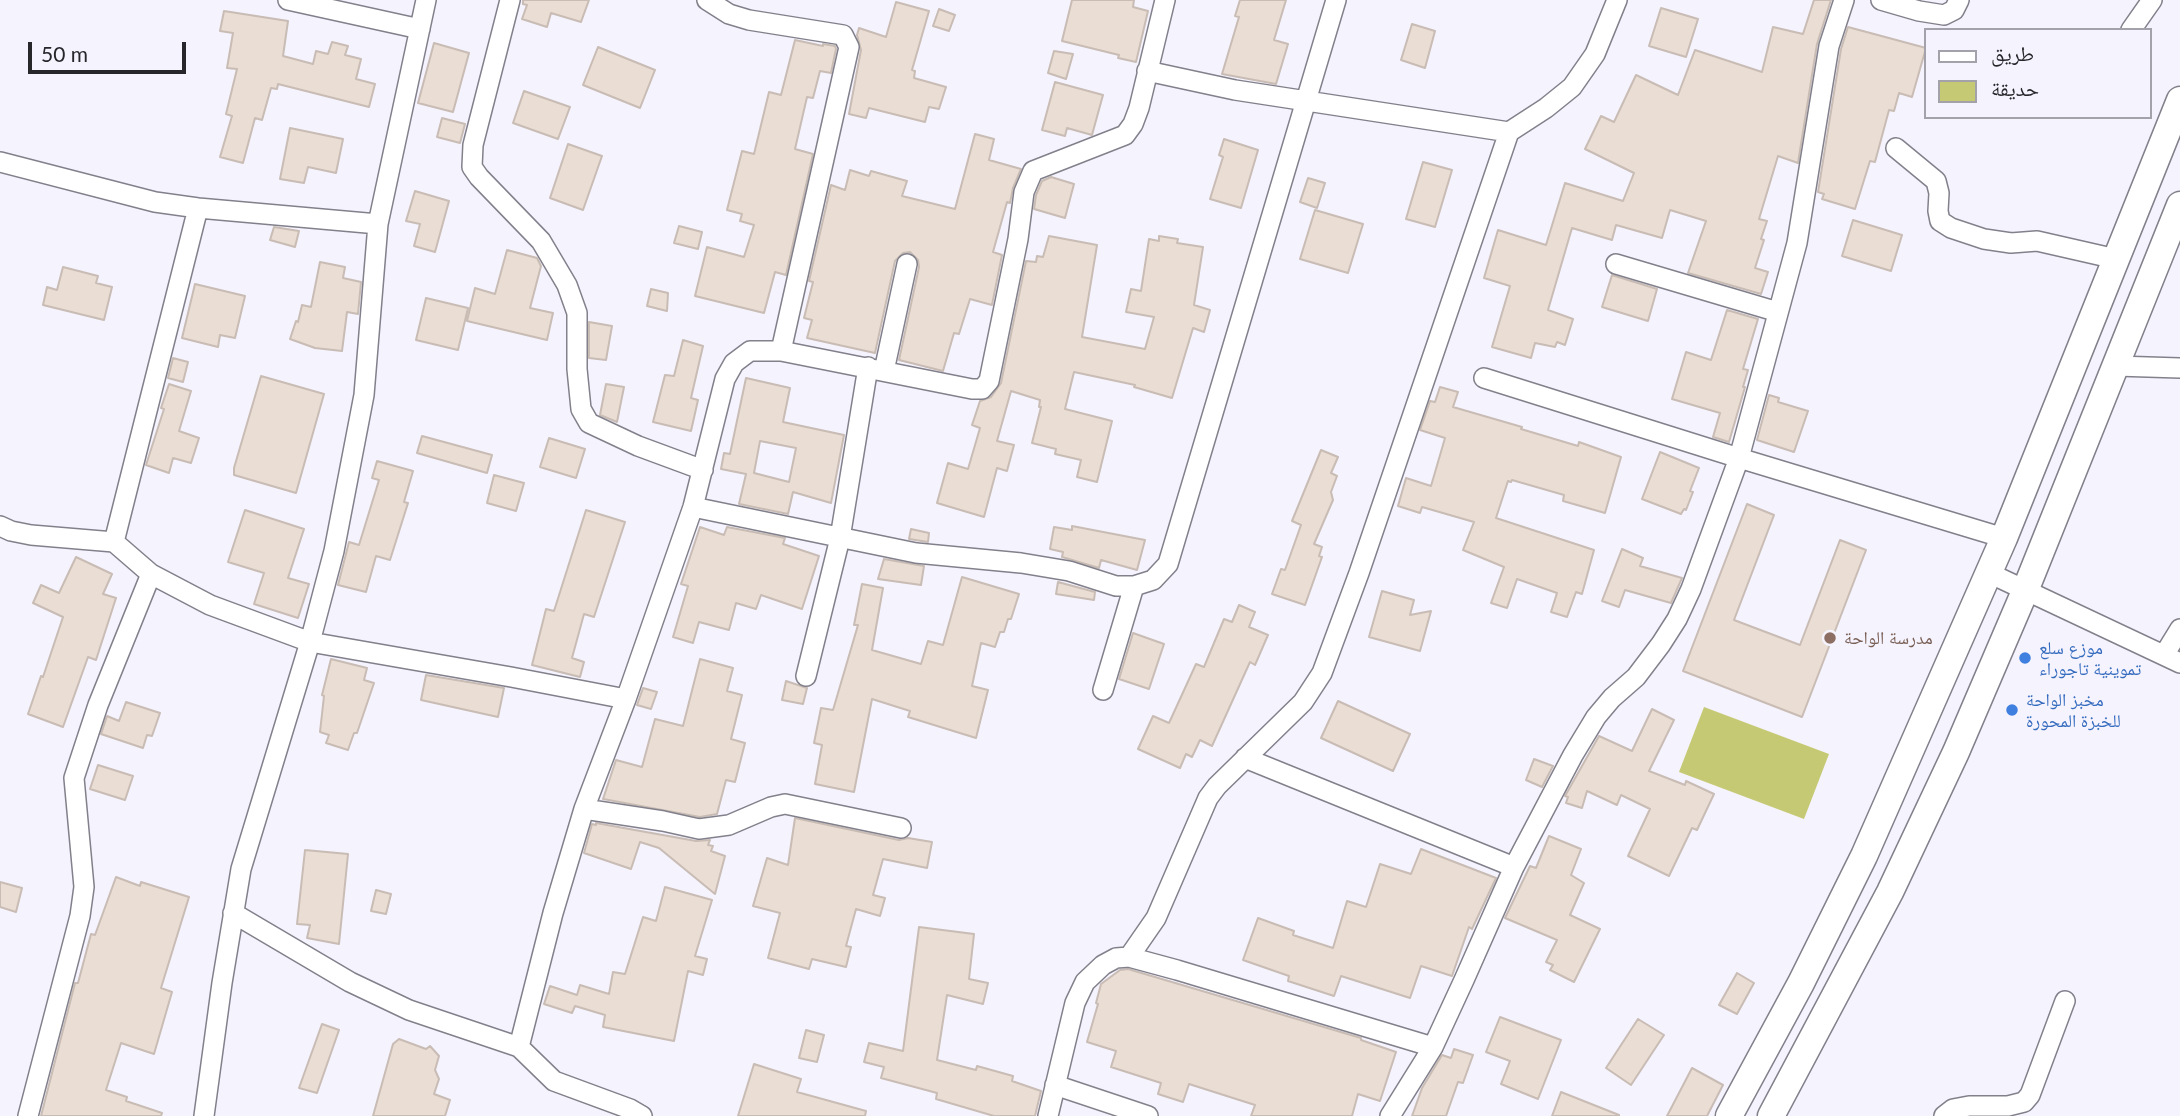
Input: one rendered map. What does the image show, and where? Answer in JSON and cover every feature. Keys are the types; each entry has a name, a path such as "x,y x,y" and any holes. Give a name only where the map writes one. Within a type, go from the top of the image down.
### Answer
{"main road":[{"path":"1730,1116 1801,983 1864,856 2004,538 2180,100"},
{"path":"1771,1116 1890,892 1956,752 2025,591 2180,205"}],"street":[{"path":"288,0 420,29"},
{"path":"204,1116 233,913 242,869 310,642 334,551 363,395 378,224 426,0"},
{"path":"510,0 473,145 472,167 541,241 568,285 577,313 577,369 581,409 589,423 638,446 704,470"},
{"path":"706,0 749,20 843,35 849,47 781,351"},
{"path":"519,1047 553,913 584,809 693,508 725,379 734,363 750,351 781,351 982,389 989,381 1018,239 1024,191 1033,171 1125,135 1136,116 1165,0"},
{"path":"693,508 916,553 1057,569 1115,586 1134,586 1153,580 1168,564 1336,0"},
{"path":"1129,957 1156,918 1208,798 1303,702 1322,673 1359,573 1509,132 1546,108 1572,86 1595,54 1617,0"},
{"path":"1391,1116 1433,1046 1514,867 1596,717 1612,698 1636,677 1677,619 1691,589 1739,458 1797,243 1829,46 1844,0"},
{"path":"1881,0 1944,15 1954,10 1959,0"},
{"path":"2132,28 2152,0"},
{"path":"1147,71 1235,90 1509,132"},
{"path":"1896,148 1936,181 1940,221 1951,228 1984,239 2011,243 2037,242 2116,259"},
{"path":"0,162 155,202 378,224"},
{"path":"114,542 198,208"},
{"path":"806,676 840,538 876,369 907,264"},
{"path":"1616,264 1778,312"},
{"path":"2116,366 2180,368"},
{"path":"1484,378 2004,538"},
{"path":"0,526 31,535 114,542 151,574 210,605 310,642 626,699"},
{"path":"1989,573 2172,659 2180,629"},
{"path":"28,1116 80,916 84,887 74,778 98,705 151,574"},
{"path":"1103,690 1134,586"},
{"path":"1245,758 1514,867"},
{"path":"584,809 699,829 729,825 771,807 785,804 901,828"},
{"path":"233,913 350,982 409,1010 519,1047 554,1081 642,1116"},
{"path":"1048,1116 1075,1003 1085,982 1103,965 1116,958 1129,957 1433,1046"},
{"path":"1944,1116 1953,1109 1969,1106 2008,1107 2024,1102 2031,1095 2065,1001"},
{"path":"1055,1085 1148,1116"}],"green space":[{"path":"1704,707 1829,754 1804,819 1679,772"}],"building":[{"path":"523,0 589,0 581,22 551,13 547,27 522,19 527,5 523,4"},
{"path":"1072,0 1134,0 1133,7 1148,11 1136,62 1062,41"},
{"path":"1240,0 1286,0 1274,40 1288,44 1276,84 1222,74 1239,17 1235,16"},
{"path":"1814,0 1831,0 1817,44 1798,163 1778,156 1759,219 1767,221 1755,268 1768,272 1761,294 1688,273 1706,221 1670,210 1662,238 1616,225 1612,240 1572,228 1548,310 1573,319 1565,345 1557,342 1555,347 1535,343 1531,358 1492,347 1510,286 1484,278 1498,230 1546,245 1565,183 1623,201 1634,173 1585,149 1601,116 1614,122 1636,75 1678,95 1695,50 1762,72 1773,27 1803,34"},
{"path":"896,2 929,11 912,70 915,71 914,78 946,87 939,109 929,107 925,122 869,108 866,118 849,114 861,50 857,35 859,28 886,37"},
{"path":"1661,8 1698,19 1686,57 1649,46"},
{"path":"939,9 955,15 949,31 933,26"},
{"path":"224,11 288,21 283,56 313,64 316,51 328,54 332,42 348,46 345,55 361,59 356,79 375,84 369,107 278,84 277,89 271,88 262,120 255,118 243,163 220,157 232,116 226,114 237,69 227,68 233,33 220,31"},
{"path":"1412,24 1435,31 1425,68 1401,60"},
{"path":"1848,27 1924,47 1912,97 1899,93 1894,111 1889,110 1875,162 1870,161 1855,209 1822,199 1824,194 1818,192 1841,49"},
{"path":"795,40 835,46 836,49 831,73 820,71 813,98 807,97 795,149 813,154 786,275 775,272 764,313 695,296 707,247 744,257 754,225 740,221 742,214 727,210 742,151 754,154 769,92 781,95"},
{"path":"434,43 469,53 453,112 418,103"},
{"path":"598,47 655,70 640,108 583,85"},
{"path":"1054,51 1073,54 1066,79 1048,73"},
{"path":"1055,82 1103,95 1092,135 1067,128 1065,136 1042,130"},
{"path":"524,91 570,107 558,139 513,123"},
{"path":"442,118 465,124 460,143 437,137"},
{"path":"290,128 343,139 336,173 308,167 304,183 280,179"},
{"path":"975,134 994,139 989,160 1021,169 1010,203 1007,202 993,252 1002,255 992,305 970,299 959,334 954,333 943,371 899,360 919,267 918,260 910,252 903,253 895,261 875,353 807,338 812,320 804,318 813,282 809,281 831,185 845,190 850,170 869,176 871,171 907,181 902,196 955,209"},
{"path":"1224,139 1258,150 1241,208 1210,199 1223,157 1219,155"},
{"path":"568,144 602,156 583,210 550,198"},
{"path":"1423,162 1452,170 1435,227 1406,219"},
{"path":"1051,177 1074,184 1065,218 1034,209 1042,181"},
{"path":"1308,178 1325,183 1317,208 1300,202"},
{"path":"415,191 449,201 435,252 414,246 420,224 406,221"},
{"path":"1315,210 1363,224 1348,273 1300,259"},
{"path":"1853,220 1902,235 1891,271 1842,256"},
{"path":"679,226 702,232 698,249 674,243"},
{"path":"274,227 299,231 295,247 270,240"},
{"path":"1049,236 1097,245 1082,337 1145,349 1154,317 1126,312 1131,289 1141,291 1149,239 1159,241 1159,236 1178,239 1177,243 1203,247 1194,305 1210,310 1204,332 1193,328 1172,398 1134,387 1135,385 1074,372 1065,409 1112,421 1097,482 1077,477 1081,460 1055,454 1056,449 1032,443 1041,407 1040,400 1011,391 997,441 1014,445 1007,471 997,468 984,517 937,503 948,463 968,469 980,428 972,425 980,401 991,397 1001,383 1026,261 1036,262 1037,256 1043,257"},
{"path":"507,250 537,258 541,266 530,308 553,313 547,340 467,321 475,288 495,294"},
{"path":"320,262 345,267 343,278 361,282 358,314 347,312 342,351 315,348 290,339 302,305 311,307"},
{"path":"63,267 98,276 96,283 112,287 104,320 43,305 47,287 57,290"},
{"path":"1612,275 1657,289 1648,321 1602,307"},
{"path":"195,284 245,296 235,338 220,335 218,347 182,338"},
{"path":"651,289 668,293 667,311 647,306"},
{"path":"426,298 468,308 458,350 416,340"},
{"path":"1727,310 1758,319 1743,369 1748,370 1745,387 1729,442 1713,437 1720,413 1672,399 1686,352 1711,360"},
{"path":"589,322 612,326 606,360 589,358"},
{"path":"683,340 703,346 691,398 698,400 691,431 653,422 665,375 674,376"},
{"path":"173,358 188,362 183,382 168,378"},
{"path":"261,376 324,394 296,493 234,475"},
{"path":"746,378 790,388 783,422 844,435 831,503 793,492 788,514 739,504 746,474 721,469 724,453 730,454","holes":["760,441 796,448 789,482 754,473"]},
{"path":"169,384 191,391 179,431 199,438 191,463 173,458 169,473 146,465"},
{"path":"606,384 624,387 617,422 600,415"},
{"path":"1440,387 1458,392 1453,407 1578,446 1579,442 1621,457 1605,513 1563,501 1564,495 1508,481 1496,518 1594,550 1582,594 1576,592 1567,617 1551,612 1557,593 1517,579 1507,608 1491,603 1504,567 1463,550 1474,522 1422,507 1420,513 1398,506 1406,478 1431,486 1445,438 1420,430 1430,401 1435,402"},
{"path":"1769,395 1779,398 1778,402 1808,411 1794,452 1757,440"},
{"path":"422,436 492,455 487,473 417,453"},
{"path":"549,438 585,449 576,478 540,467"},
{"path":"1321,450 1338,457 1331,473 1337,476 1331,492 1333,500 1314,544 1322,547 1319,556 1322,557 1305,605 1272,594 1281,569 1285,570 1301,525 1292,521"},
{"path":"1660,452 1699,468 1686,510 1681,514 1642,499"},
{"path":"377,461 413,471 404,502 408,503 390,560 376,556 366,592 338,585 349,542 359,545 379,480 372,478"},
{"path":"494,475 524,483 516,511 487,503"},
{"name":"مدرسة الواحة","path":"1747,504 1774,515 1734,620 1800,645 1840,540 1866,550 1802,717 1683,671"},
{"path":"245,510 304,529 288,578 309,584 298,618 254,604 264,573 228,562"},
{"path":"586,510 625,522 594,617 584,614 572,658 584,662 580,677 532,665 546,609 554,611"},
{"path":"1072,526 1145,540 1137,570 1101,560 1099,568 1062,557 1063,552 1050,549 1054,527 1072,530"},
{"path":"700,527 724,535 727,527 785,538 783,544 819,556 802,609 761,595 756,609 736,603 729,630 699,622 693,643 673,637 688,586 681,584"},
{"path":"911,529 929,533 928,542 909,539"},
{"path":"1622,549 1643,558 1640,566 1682,578 1671,603 1625,590 1619,607 1602,601"},
{"path":"76,557 112,574 103,594 116,598 96,660 88,657 63,727 28,714 63,617 33,603 41,585 59,593"},
{"path":"884,559 924,566 921,585 878,579"},
{"path":"962,577 1019,594 1011,619 1008,619 1004,632 1000,632 995,647 981,643 972,686 988,690 976,738 908,717 910,711 872,699 854,792 815,784 822,745 814,743 821,708 833,710 858,625 854,625 862,584 883,588 872,650 921,664 928,641 943,645"},
{"path":"1058,582 1095,592 1094,600 1056,594"},
{"path":"1382,591 1414,600 1410,615 1431,611 1420,651 1369,637"},
{"path":"1239,605 1255,612 1249,627 1268,635 1255,665 1250,662 1212,746 1200,740 1192,757 1186,754 1180,768 1138,749 1153,716 1169,723 1196,664 1204,667 1224,619 1232,622"},
{"path":"1133,633 1164,644 1149,689 1119,679"},
{"path":"331,659 367,668 364,680 374,683 357,733 354,733 348,750 326,743 329,735 320,732 322,695"},
{"path":"700,659 733,668 727,691 742,695 731,739 745,743 735,782 726,780 717,814 700,817 603,799 616,760 642,767 655,719 683,726"},
{"path":"426,675 504,688 498,717 421,700"},
{"path":"786,681 807,688 803,704 782,700"},
{"path":"643,688 657,692 651,709 637,705"},
{"path":"1338,701 1410,734 1393,771 1321,738"},
{"path":"126,702 160,713 152,736 147,735 143,748 101,734 107,716 119,721"},
{"path":"1652,709 1674,720 1649,771 1685,785 1686,781 1714,794 1697,830 1692,828 1669,876 1628,856 1650,809 1621,795 1617,805 1587,791 1582,808 1566,803 1568,797 1565,796 1599,736 1632,751"},
{"path":"1534,759 1553,766 1542,787 1526,780"},
{"path":"98,765 133,776 125,800 90,789"},
{"path":"795,818 899,840 908,838 932,842 927,868 883,859 873,895 885,898 880,916 856,909 846,946 851,947 846,967 812,959 809,969 768,958 780,913 753,906 767,858 788,865"},
{"path":"592,824 696,841 710,840 708,845 713,846 711,851 725,856 715,894 659,848 640,842 631,869 584,853"},
{"path":"1549,836 1581,849 1571,875 1584,883 1570,915 1600,929 1574,982 1550,970 1553,965 1546,962 1557,940 1505,918 1530,866 1536,868"},
{"path":"1421,849 1496,878 1472,929 1469,927 1452,976 1421,966 1410,998 1341,976 1334,996 1288,981 1289,976 1243,960 1258,918 1294,931 1293,935 1333,948 1347,901 1366,907 1380,864 1411,874"},
{"path":"305,850 348,854 339,944 307,938 310,925 297,924"},
{"path":"116,877 140,886 141,882 189,897 161,988 172,992 154,1054 121,1043 106,1090 127,1097 126,1101 162,1113 161,1116 41,1116 75,983 78,983 91,934 95,935"},
{"path":"0,882 22,888 16,912 0,907"},
{"path":"665,887 712,900 695,956 707,959 703,975 688,971 674,1041 603,1027 605,1015 575,1006 572,1013 544,1004 550,986 577,995 580,985 609,994 613,972 625,974 643,917 656,921"},
{"path":"376,890 391,894 386,914 371,911"},
{"path":"919,927 974,934 969,979 988,983 983,1004 947,995 937,1060 976,1070 977,1066 1013,1076 1012,1081 1041,1091 1035,1116 994,1116 936,1099 937,1093 881,1078 884,1067 864,1062 869,1043 903,1051"},
{"path":"1128,969 1361,1038 1396,1052 1380,1101 1358,1094 1352,1116 1251,1116 1255,1105 1189,1084 1183,1102 1158,1094 1161,1083 1111,1067 1116,1051 1087,1042 1101,984 1120,970"},
{"path":"1737,973 1754,983 1737,1014 1719,1005"},
{"path":"1500,1017 1561,1040 1538,1099 1501,1084 1510,1061 1486,1052"},
{"path":"1638,1019 1664,1035 1631,1085 1606,1068"},
{"path":"322,1024 339,1030 317,1093 299,1088"},
{"path":"806,1030 824,1035 817,1062 799,1058"},
{"path":"399,1039 426,1049 430,1046 439,1056 435,1070 439,1079 434,1094 450,1100 445,1116 373,1116 393,1044"},
{"path":"1454,1049 1473,1055 1463,1083 1458,1082 1446,1116 1412,1116 1422,1088 1442,1055 1451,1058"},
{"path":"754,1064 801,1079 797,1092 866,1111 865,1116 738,1116"},
{"path":"1692,1068 1723,1085 1707,1116 1667,1116"},
{"path":"1561,1092 1619,1115 1619,1116 1552,1116"}],"place":[{"name":"مدرسة الواحة","path":"1830,638"},
{"name":"موزع سلع تموينية تاجوراء","path":"2025,658"},
{"name":"مخبز الواحة للخبزة المحورة","path":"2012,710"}]}
